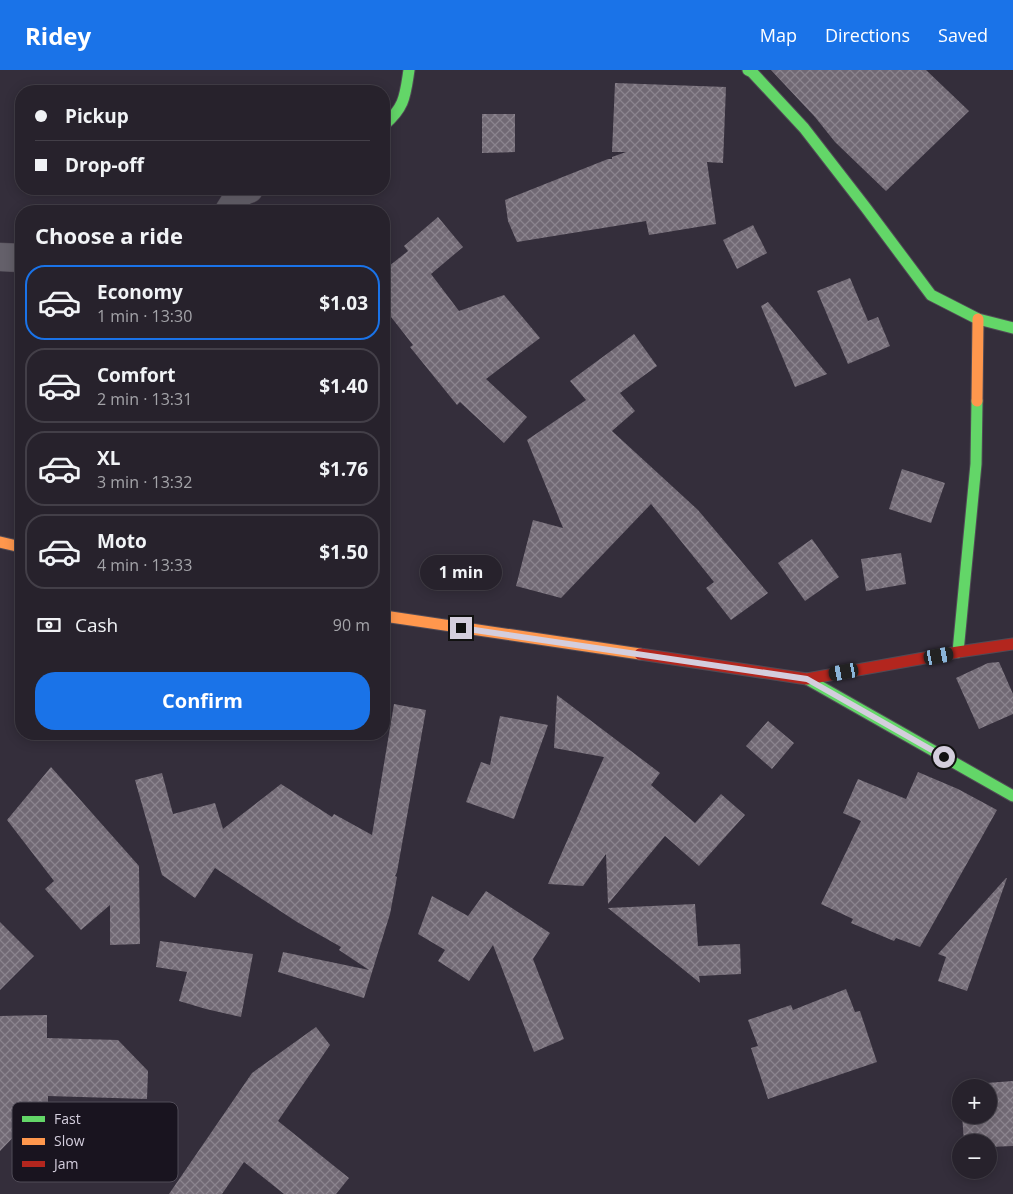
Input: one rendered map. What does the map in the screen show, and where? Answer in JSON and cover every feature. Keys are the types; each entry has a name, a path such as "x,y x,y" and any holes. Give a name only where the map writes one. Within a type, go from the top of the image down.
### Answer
{"street":[{"path":"390,120 394,118 404,102 409,70"},
{"path":"748,70 804,128 932,295 978,319 1013,328"},
{"path":"0,257 15,258"},
{"path":"958,652 976,464 978,319"},
{"path":"0,542 15,546"},
{"path":"390,617 807,679 1013,644"},
{"path":"807,679 1013,796"}],"building":[{"path":"771,70 926,70 969,111 886,191 835,142 815,117"},
{"path":"615,83 726,87 723,163 707,162 716,224 649,235 646,221 517,242 508,221 505,200 626,152 612,152"},
{"path":"482,114 515,114 515,152 482,153"},
{"path":"438,217 463,247 431,274 459,311 504,295 540,338 486,379 527,417 504,443 460,402 457,405 410,347 413,345 390,316 390,265 408,251 404,246"},
{"path":"753,225 767,253 737,269 723,240"},
{"path":"850,278 868,321 878,317 890,346 848,364 817,291"},
{"path":"768,302 827,374 795,387 761,306"},
{"path":"634,334 657,366 620,393 635,411 612,431 698,510 768,593 731,620 706,588 714,582 651,504 561,598 516,586 533,520 563,528 527,440 586,400 570,381"},
{"path":"902,469 945,483 931,523 889,509"},
{"path":"812,539 839,577 805,601 778,563"},
{"path":"901,553 906,584 866,591 861,559"},
{"path":"999,662 1013,694 1013,714 979,729 956,678 988,663"},
{"path":"557,695 660,773 651,785 695,823 721,794 745,815 699,866 665,836 608,904 606,854 583,886 548,884 604,757 554,748"},
{"path":"394,704 426,710 395,876 397,877 390,914 364,998 278,972 283,952 369,970 339,950 341,947 297,922 215,868 195,898 162,875 135,780 162,773 173,814 215,803 223,829 281,784 332,817 334,814 372,835 388,740 390,740"},
{"path":"500,716 548,725 514,819 466,802 481,762 490,765"},
{"path":"768,721 794,743 772,769 746,746"},
{"path":"51,767 139,866 140,944 110,945 110,905 81,930 45,889 54,881 7,820"},
{"path":"918,772 958,789 997,810 920,947 896,938 894,941 851,923 853,919 821,904 861,821 843,813 858,779 906,799"},
{"path":"1006,878 967,991 938,981 946,957 938,954"},
{"path":"486,891 550,933 533,959 564,1039 534,1052 493,945 469,981 438,961 445,950 418,934 432,896 468,916"},
{"path":"695,904 698,946 740,944 741,974 699,976 700,983 608,908"},
{"path":"0,922 34,956 0,990"},
{"path":"160,941 253,954 241,1017 179,1001 187,972 156,967"},
{"path":"846,989 855,1012 860,1011 877,1062 768,1099 751,1048 758,1046 748,1020 791,1005 793,1010"},
{"path":"47,1015 47,1038 118,1040 148,1071 147,1099 48,1096 48,1102 12,1102 12,1138 0,1151 0,1016"},
{"path":"316,1027 330,1045 278,1121 349,1178 336,1194 284,1194 244,1162 222,1194 169,1194 252,1073"},
{"path":"1013,1081 1013,1146 997,1147 997,1134 963,1134 963,1124 997,1124 997,1082"}],"traffic: fast":[{"path":"390,120 403,101 409,70"},
{"path":"748,70 804,128 931,295 978,319 1013,328"},
{"path":"958,652 976,464 977,401"},
{"path":"807,679 1013,796"}],"traffic: slow":[{"path":"977,401 978,319"},
{"path":"0,542 15,546"},
{"path":"390,617 640,654"}],"traffic: jam":[{"path":"640,654 807,679 1013,644"}],"route":[{"path":"461,628 807,679 944,757"}]}
